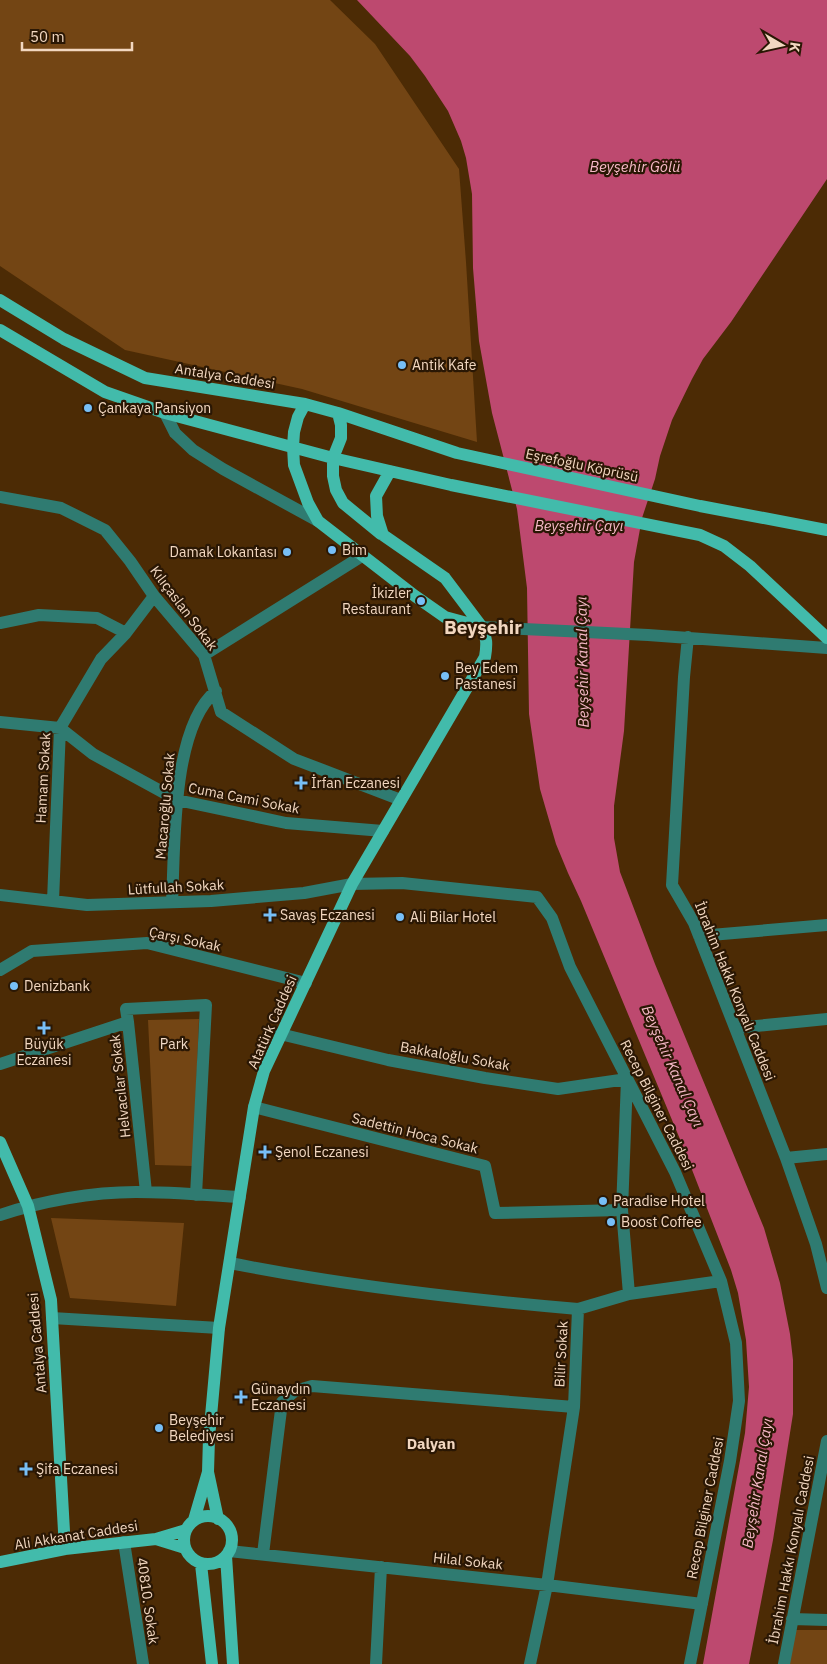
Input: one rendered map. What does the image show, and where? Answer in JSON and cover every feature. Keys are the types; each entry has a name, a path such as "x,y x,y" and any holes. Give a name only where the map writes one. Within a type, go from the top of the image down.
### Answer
{"main road":[{"name":"Antalya Caddesi","path":"0,300 64,339 145,378 305,404 338,413 457,453"},
{"path":"0,330 105,392 165,413 333,458 451,485 700,536 724,546 750,566 827,638"},
{"path":"305,404 295,425 294,465 308,503 318,521 414,596 445,616 482,627"},
{"path":"333,458 341,438 341,425 338,413"},
{"name":"Eşrefoğlu Köprüsü","path":"457,453 700,506 827,530"},
{"name":"Atatürk Caddesi","path":"208,1472 209,1438 219,1328 254,1107 264,1071 352,884 485,657 487,644 486,635 482,627 445,578 383,535 343,503 336,490 333,476 333,458"},
{"path":"383,535 377,516 376,496 390,471"},
{"name":"Antalya Caddesi","path":"0,1142 28,1206 51,1300 65,1549"},
{"path":"208,1472 218,1519"},
{"path":"208,1472 190,1525 184,1536 185,1548 192,1559 201,1564 215,1563 227,1554"},
{"path":"156,1539 206,1516 218,1519 228,1527 232,1539 227,1554 233,1664"},
{"path":"156,1539 185,1548"},
{"name":"Ali Akkanat Caddesi","path":"0,1562 65,1549 156,1539"},
{"path":"201,1564 212,1664"}],"street":[{"path":"165,413 175,433 193,450 223,470 318,521"},
{"name":"Kılıçaslan Sokak","path":"0,497 61,508 105,530 130,561 154,596 204,656 221,712 294,759 402,800"},
{"path":"204,656 362,556"},
{"name":"Hamam Sokak","path":"53,901 60,728 101,659 126,633 154,596"},
{"path":"0,624 39,615 97,618 126,633"},
{"path":"482,627 648,634 827,648"},
{"name":"İbrahim Hakkı Konyalı Caddesi","path":"688,637 672,885 694,923 786,1158 816,1244 827,1288"},
{"name":"Macaroğlu Sokak","path":"172,902 177,800 183,756 190,728 202,705 216,691"},
{"path":"0,722 60,728"},
{"name":"Cuma Cami Sokak","path":"60,728 93,754 177,800 286,823 383,831"},
{"name":"Recep Bilginer Caddesi","path":"352,884 402,882 537,897 552,918 570,967 674,1172 721,1281 736,1342 739,1401 730,1461 690,1664"},
{"name":"Lütfullah Sokak","path":"0,895 87,905 172,902 304,893 352,884"},
{"path":"699,936 827,925"},
{"name":"Çarşı Sokak","path":"0,970 32,951 147,943 306,983"},
{"path":"128,1022 126,1009 206,1005 196,1195"},
{"path":"735,1028 827,1019"},
{"name":"Helvacılar Sokak","path":"0,1064 128,1022 146,1192"},
{"name":"Bakkaloğlu Sokak","path":"280,1034 388,1060 485,1078 558,1088 627,1079"},
{"path":"627,1079 622,1210 629,1294"},
{"name":"Sadettin Hoca Sokak","path":"254,1107 485,1166 495,1213 622,1210"},
{"path":"786,1158 827,1154"},
{"path":"0,1215 28,1206 82,1196 146,1192 240,1197"},
{"path":"230,1263 292,1275 435,1296 578,1309"},
{"name":"Bilir Sokak","path":"530,1664 547,1585 574,1407 578,1309 629,1294 721,1281"},
{"path":"52,1318 219,1328"},
{"path":"263,1554 282,1402 295,1390 312,1386 574,1407"},
{"name":"İbrahim Hakkı Konyalı Caddesi","path":"784,1664 792,1619 821,1507 827,1441"},
{"name":"40810. Sokak","path":"124,1542 142,1664"},
{"name":"Hilal Sokak","path":"227,1554 263,1554 702,1604"},
{"path":"376,1664 381,1567"},
{"path":"792,1619 827,1620"}],"green space":[{"path":"0,0 330,0 375,44 459,169 477,442 302,389 125,350 0,266"},
{"name":"Park","path":"199,1019 193,1166 155,1165 148,1020"},
{"path":"51,1218 184,1223 176,1306 70,1298"},
{"path":"795,1630 827,1630 827,1664 789,1664"}],"water":[{"name":"Beyşehir Gölü","path":"357,0 827,0 827,179 731,322 703,359 692,379 672,420 642,518 634,562 624,731 614,806 614,838 620,872 655,964 764,1228 780,1283 790,1334 793,1360 793,1414 773,1540 749,1664 703,1664 745,1433 749,1387 746,1340 738,1293 731,1270 682,1144 556,844 540,789 529,714 527,588 517,509 492,413 479,341 473,268 472,194 461,141 448,111 425,76 410,56"}],"place":[{"name":"Antik Kafe","path":"402,365"},
{"name":"Çankaya Pansiyon","path":"88,408"},
{"name":"Bim","path":"332,550"},
{"name":"Damak Lokantası","path":"287,552"},
{"name":"İkizler Restaurant","path":"421,601"},
{"name":"Bey Edem Pastanesi","path":"445,676"},
{"name":"İrfan Eczanesi","path":"301,783"},
{"name":"Savaş Eczanesi","path":"270,915"},
{"name":"Ali Bilar Hotel","path":"400,917"},
{"name":"Denizbank","path":"14,986"},
{"name":"Büyük Eczanesi","path":"44,1028"},
{"name":"Şenol Eczanesi","path":"265,1152"},
{"name":"Paradise Hotel","path":"603,1201"},
{"name":"Boost Coffee","path":"611,1222"},
{"name":"Günaydın Eczanesi","path":"241,1397"},
{"name":"Beyşehir Belediyesi","path":"159,1428"},
{"name":"Şifa Eczanesi","path":"26,1469"}],"district":[{"name":"Beyşehir","path":"483,627"},
{"name":"Dalyan","path":"431,1443"}],"water label":[{"name":"Beyşehir Çayı","path":"579,525"},
{"name":"Beyşehir Kanal Çayı","path":"582,662"},
{"name":"Beyşehir Kanal Çayı","path":"673,1066"},
{"name":"Beyşehir Kanal Çayı","path":"757,1483"}]}
